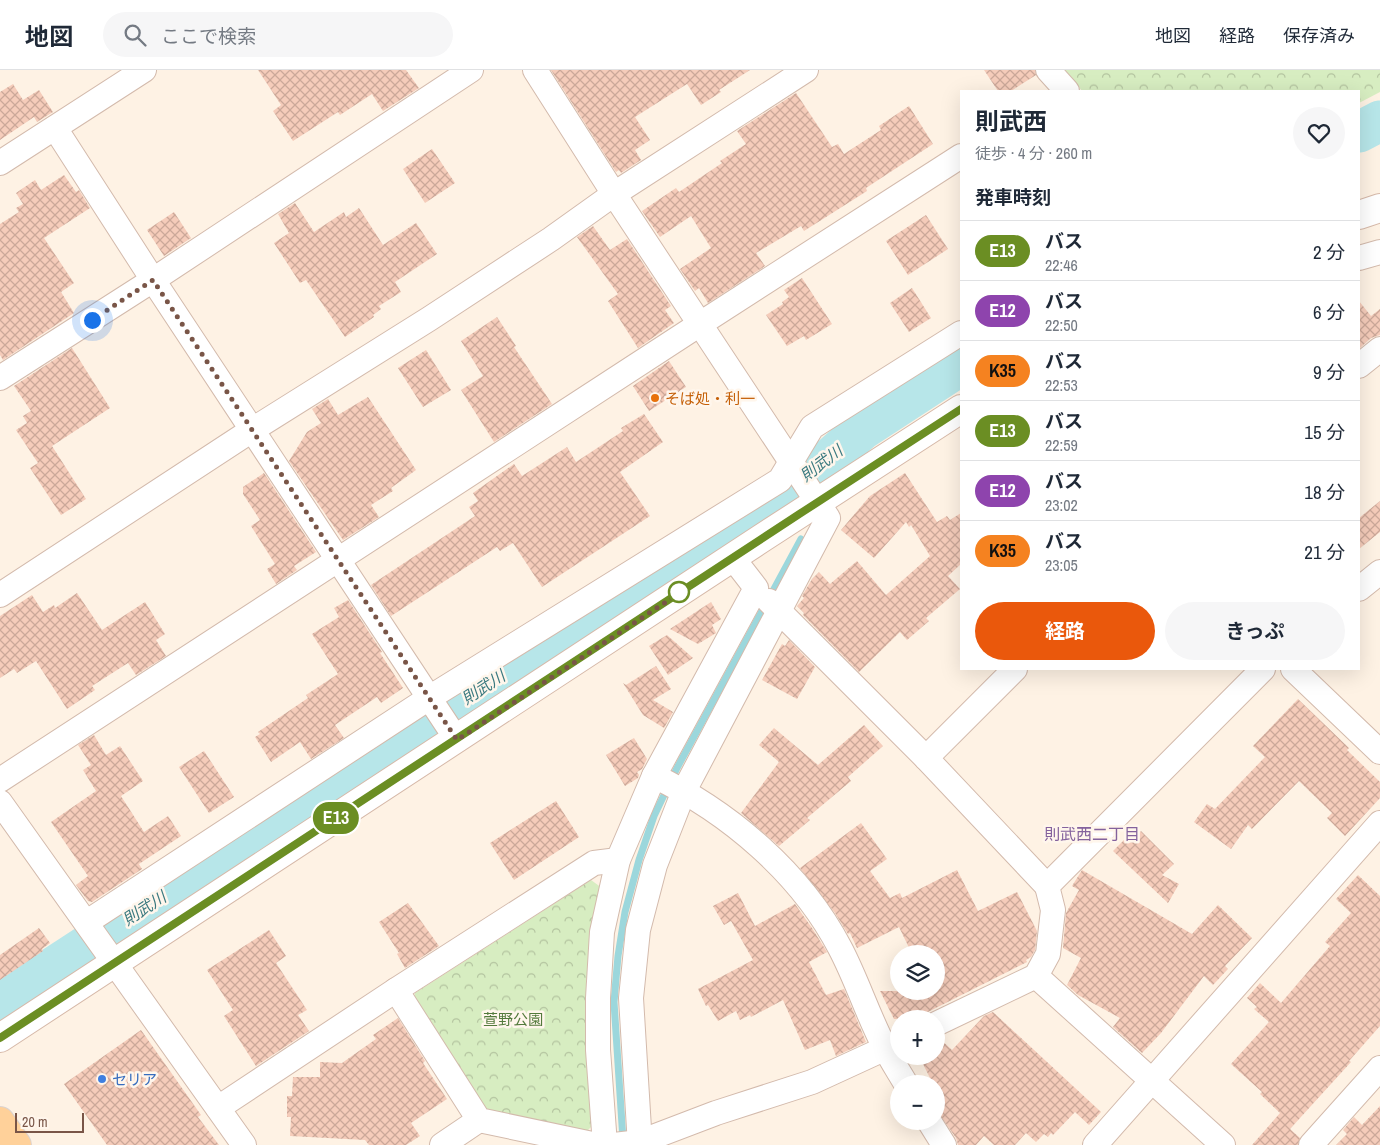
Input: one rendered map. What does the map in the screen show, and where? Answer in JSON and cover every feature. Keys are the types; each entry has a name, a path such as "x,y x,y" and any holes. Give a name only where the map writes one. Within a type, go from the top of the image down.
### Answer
{"main road":[{"path":"0,1121 17,1145"}],"street":[{"path":"0,163 144,70"},
{"path":"0,378 153,280 471,70"},
{"path":"535,70 614,194 828,518 767,599 669,783 618,860 602,932 598,998 598,1050 605,1145"},
{"path":"0,596 252,430 551,240 614,194 806,70"},
{"path":"1048,70 1064,90"},
{"path":"55,128 153,280 442,717"},
{"path":"0,780 960,157"},
{"path":"1360,215 1380,208"},
{"path":"1360,258 1380,252"},
{"path":"804,481 812,427 960,334"},
{"path":"1360,365 1380,349"},
{"path":"99,941 442,717 732,557 804,481 960,409"},
{"path":"0,1038 99,941 442,717 780,480 804,481"},
{"path":"732,557 767,599 926,758 1047,886 1053,910 1048,954 1036,976 945,1020"},
{"path":"1360,588 1380,572"},
{"path":"767,599 669,783 655,865 638,930 631,998 632,1144 716,1113 812,1082 890,1047"},
{"path":"926,758 1014,670"},
{"path":"1047,886 1262,670"},
{"path":"1294,670 1380,752"},
{"path":"669,783 727,820 764,852 797,886 821,915 890,1042"},
{"path":"0,802 244,1145"},
{"path":"1095,1145 1150,1080 1380,822"},
{"path":"218,1108 396,990 594,863 618,860"},
{"path":"1036,976 1224,1145"},
{"path":"396,990 479,1120 597,1145"},
{"path":"1311,1145 1380,1068"},
{"path":"442,1145 479,1120"},
{"path":"935,1130 944,1145"}],"green space":[{"path":"1065,70 1380,70 1380,92 1360,102 1360,90 1081,90"},
{"name":"萱野公園","path":"591,880 602,888 589,955 586,1002 592,1126 586,1132 483,1110 413,1002 415,993"}],"building":[{"path":"258,70 406,70 419,88 383,111 372,94 340,115 338,112 293,141 273,111 281,105"},
{"path":"551,70 750,70 719,90 721,92 701,105 687,84 635,117 650,140 635,150 641,160 621,173 619,170 616,172"},
{"path":"984,70 1035,70 1036,75 1013,90 997,90"},
{"path":"13,84 23,100 39,90 53,112 37,122 34,117 0,140 0,92"},
{"path":"796,93 832,147 838,144 844,154 881,130 879,126 909,106 933,144 866,188 867,191 804,231 801,226 756,253 765,266 708,303 699,288 695,291 680,269 711,248 691,216 660,237 642,211 676,188 679,192 722,163 720,161 746,144 737,131"},
{"path":"432,149 455,183 425,203 403,169"},
{"path":"64,175 76,192 79,190 90,208 44,238 74,283 61,292 74,313 3,360 0,355 0,224 19,212 16,208 23,204 16,193 35,180 41,190"},
{"path":"295,203 314,232 344,212 346,217 359,208 383,245 416,223 437,254 395,282 401,292 379,306 381,309 373,315 374,317 345,337 306,280 300,283 274,243 289,233 278,214"},
{"path":"174,212 191,238 164,256 147,230"},
{"path":"926,215 948,249 908,275 886,241"},
{"path":"593,226 610,250 627,239 671,306 665,310 674,323 638,348 608,301 618,294 577,237"},
{"path":"802,278 832,324 806,340 804,336 787,346 766,315 783,304 782,302 789,297 784,290"},
{"path":"912,288 931,318 909,332 890,303"},
{"path":"1360,302 1371,316 1380,309 1380,335 1371,338 1360,348"},
{"path":"497,317 516,346 514,347 552,404 494,442 461,390 483,376 461,341"},
{"path":"72,348 110,408 52,446 86,499 61,515 30,468 38,463 16,430 27,423 23,416 31,411 14,386"},
{"path":"426,350 451,390 423,407 398,368"},
{"name":"そば処・利一","path":"669,361 686,387 649,411 633,386"},
{"path":"368,397 416,470 391,488 393,491 371,505 379,517 343,540 289,461 307,432 321,423 312,409 328,399 338,415"},
{"path":"644,414 663,442 620,472 650,516 542,587 513,543 500,551 497,547 391,616 371,585 475,516 469,507 478,501 473,493 514,464 522,476 567,447 576,462 623,431 621,428"},
{"path":"264,473 316,552 294,566 297,570 276,584 267,569 275,564 251,526 260,520 243,494 243,487"},
{"path":"905,473 937,522 947,516 950,520 960,514 960,565 948,576 960,589 926,618 929,621 907,640 900,632 859,672 803,615 804,613 797,606 804,598 802,596 812,579 819,572 830,584 857,561 886,595 930,556 911,525 909,527 906,522 874,558 841,530 870,496"},
{"path":"1380,501 1380,532 1360,548 1360,517"},
{"path":"77,593 102,630 145,602 165,634 156,640 166,656 136,675 128,663 92,686 95,690 67,709 36,661 17,673 14,669 0,678 0,616 32,595 43,612 54,605 55,608"},
{"path":"348,600 403,688 381,703 377,697 335,725 344,738 311,759 300,742 271,762 255,737 260,734 258,732 308,698 306,695 338,674 312,634 339,617 334,608"},
{"path":"711,602 721,619 712,625 716,633 698,644 670,629"},
{"path":"667,635 693,658 668,675 649,646"},
{"path":"789,640 815,667 797,699 762,680 782,644 785,646"},
{"path":"656,666 671,689 653,700 673,712 664,728 643,715 623,683 626,685"},
{"path":"1298,699 1349,748 1347,750 1380,782 1380,798 1345,836 1327,818 1332,813 1299,781 1252,829 1248,825 1231,849 1194,822 1207,804 1215,809 1265,757 1253,746"},
{"path":"864,725 883,746 848,777 851,781 807,818 810,820 779,846 741,813 779,762 759,745 774,728 818,765"},
{"path":"94,735 106,755 120,746 143,781 121,796 144,832 168,816 181,836 139,864 142,869 92,902 88,901 76,885 88,876 51,822 96,791 83,770 91,765 78,745"},
{"path":"634,738 647,759 642,769 637,772 638,778 625,786 606,755"},
{"path":"204,751 234,797 209,813 179,767"},
{"path":"556,801 579,837 514,880 490,843"},
{"path":"861,823 887,859 870,871 890,898 900,893 902,898 957,870 978,911 1017,892 1037,931 1035,950 1031,957 1026,960 1027,962 932,1010 890,1011 880,991 890,991 890,1000 945,1000 945,945 908,945 899,927 857,948 850,933 848,934 835,913 800,868"},
{"path":"1133,831 1137,835 1141,831 1174,864 1162,875 1179,884 1168,903 1113,851"},
{"path":"1082,870 1192,934 1218,905 1252,938 1225,966 1228,969 1213,985 1204,976 1161,1033 1142,1053 1113,1027 1120,1018 1078,995 1067,985 1081,958 1063,948 1066,913 1079,890 1072,886"},
{"path":"1358,875 1380,896 1380,1026 1349,1061 1351,1062 1290,1129 1300,1138 1298,1145 1252,1145 1280,1113 1260,1094 1262,1092 1231,1064 1269,1022 1254,1009 1257,1007 1247,998 1260,983 1281,1003 1330,946 1325,942 1351,913 1336,899"},
{"path":"738,893 755,926 795,904 827,952 809,962 826,995 844,989 866,1042 836,1056 830,1040 805,1050 783,1000 751,1017 750,1015 740,1020 736,1011 718,1021 708,1005 706,1006 698,989 753,960 731,921 724,925 713,906"},
{"path":"408,903 439,946 405,968 397,954 399,953 379,922"},
{"path":"39,928 50,943 42,949 43,951 0,980 0,955"},
{"path":"269,930 286,956 276,963 307,1010 298,1015 309,1031 256,1066 224,1016 233,1010 207,970"},
{"path":"993,1012 1101,1112 1089,1125 1075,1112 1053,1135 1051,1133 1048,1137 1044,1134 1036,1142 1026,1133 1015,1145 994,1145 984,1136 976,1145 958,1145 956,1138 945,1122 945,1075 928,1075 924,1065 945,1065 945,1044 952,1050 984,1016"},
{"path":"398,1018 425,1061 423,1063 447,1099 411,1123 420,1136 406,1145 369,1145 365,1140 290,1136 291,1117 287,1117 287,1096 292,1096 293,1077 320,1077 320,1062 342,1063 376,1039 373,1035"},
{"path":"141,1030 201,1115 198,1117 219,1145 107,1145 64,1084"},
{"path":"1380,1106 1380,1145 1336,1145 1347,1134 1343,1130 1354,1117 1362,1125"}],"waterway":[{"name":"則武川","path":"1360,131 1380,121"},
{"name":"則武川","path":"0,1002 752,512 828,460 863,429 960,366"},
{"path":"623,1140 614,1002 618,956 625,912 639,860 654,816 677,768 801,539"}],"bus line":[{"name":"E13","path":"0,1038 960,410"}],"place":[{"name":"そば処・利一","path":"655,398"},
{"name":"セリア","path":"102,1079"}],"district":[{"name":"則武西二丁目","path":"1092,834"}],"route":[{"path":"92,320 153,280 457,740 684,590 679,592"}]}
